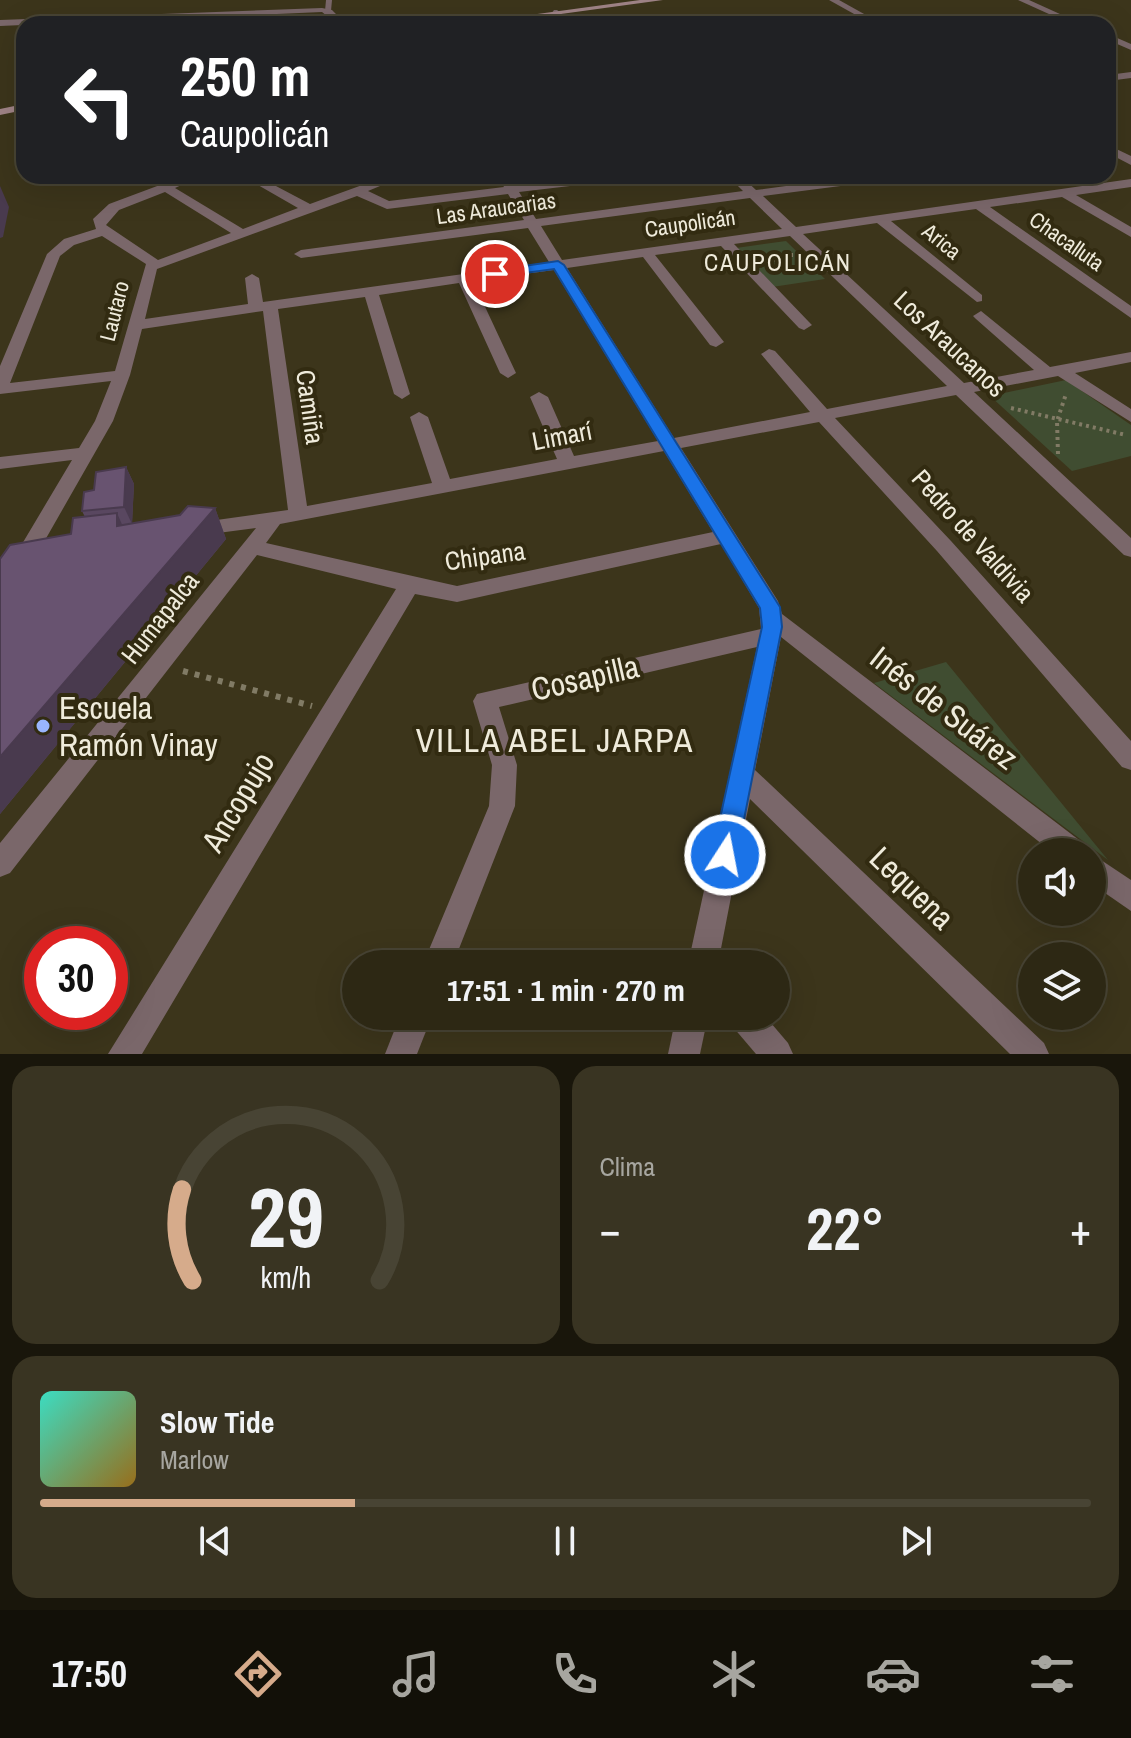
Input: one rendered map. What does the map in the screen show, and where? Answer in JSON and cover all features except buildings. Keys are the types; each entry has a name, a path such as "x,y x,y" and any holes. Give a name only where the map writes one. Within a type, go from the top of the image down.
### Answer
{"main road":[{"path":"535,16 659,0"}],"street":[{"path":"833,0 863,16"},
{"path":"1022,0 1059,16"},
{"path":"123,16 127,8"},
{"path":"224,16 328,11 333,16"},
{"path":"554,12 560,16"},
{"name":"Caupolicán","path":"135,325 1131,183"},
{"path":"155,264 104,231 99,222 108,211 173,184"},
{"path":"263,184 309,209"},
{"path":"367,184 371,186"},
{"name":"Lautaro","path":"0,599 42,544 104,421 122,375 148,271 155,264 376,184"},
{"path":"357,191 387,205 502,184"},
{"path":"508,184 765,597 771,627 706,950"},
{"name":"Los Araucanos","path":"742,184 1131,550"},
{"name":"Las Araucarias","path":"301,254 827,184"},
{"path":"165,187 241,233"},
{"path":"1063,192 1131,233"},
{"name":"Chacalluta","path":"977,204 1131,313"},
{"name":"Arica","path":"879,218 977,298"},
{"path":"104,231 69,242 57,250 0,388 122,375"},
{"path":"724,241 804,325"},
{"path":"646,252 716,342"},
{"path":"252,278 263,307"},
{"path":"464,278 508,373"},
{"path":"371,292 402,394"},
{"name":"Camiña","path":"263,307 298,514"},
{"path":"981,316 1060,373 1131,417"},
{"path":"0,333 23,330"},
{"name":"Pedro de Valdivia","path":"769,354 991,597 1131,759"},
{"name":"Limarí","path":"172,531 274,519 964,393 1131,357"},
{"path":"539,397 568,464"},
{"path":"419,417 443,487"},
{"path":"0,463 86,453"},
{"name":"Humapalca","path":"0,864 274,519"},
{"name":"Chipana","path":"252,547 440,592 470,592 727,536"},
{"path":"0,549 42,544"},
{"name":"Ancopujo","path":"124,1054 409,585"},
{"name":"Inés de Suárez","path":"771,627 1054,838"},
{"name":"Cosapilla","path":"444,950 502,806 507,783 506,761 485,701 771,627"},
{"name":"Lequena","path":"741,773 1033,1054"},
{"path":"1106,878 1131,897"},
{"path":"401,1054 410,1030"},
{"path":"684,1054 689,1030"},
{"path":"756,1030 777,1054"}],"lane":[{"path":"328,11 329,0"}],"path":[{"path":"754,273 781,255 818,255"},
{"path":"1059,483 1057,421 1060,373"},
{"path":"964,393 1057,421 1131,436"},
{"path":"159,664 332,712"}],"green space":[{"path":"786,241 825,279 772,287 736,248"},
{"path":"1066,380 1131,425 1131,456 1072,471 990,396"},
{"path":"946,662 1090,838 1079,838 874,683"}],"place":[{"name":"Escuela Ramón Vinay","path":"43,726"}],"district":[{"name":"CAUPOLICÁN","path":"778,263"},
{"name":"VILLA ABEL JARPA","path":"555,740"}],"route":[{"path":"495,274 558,265 770,607 772,627 725,855"}]}
